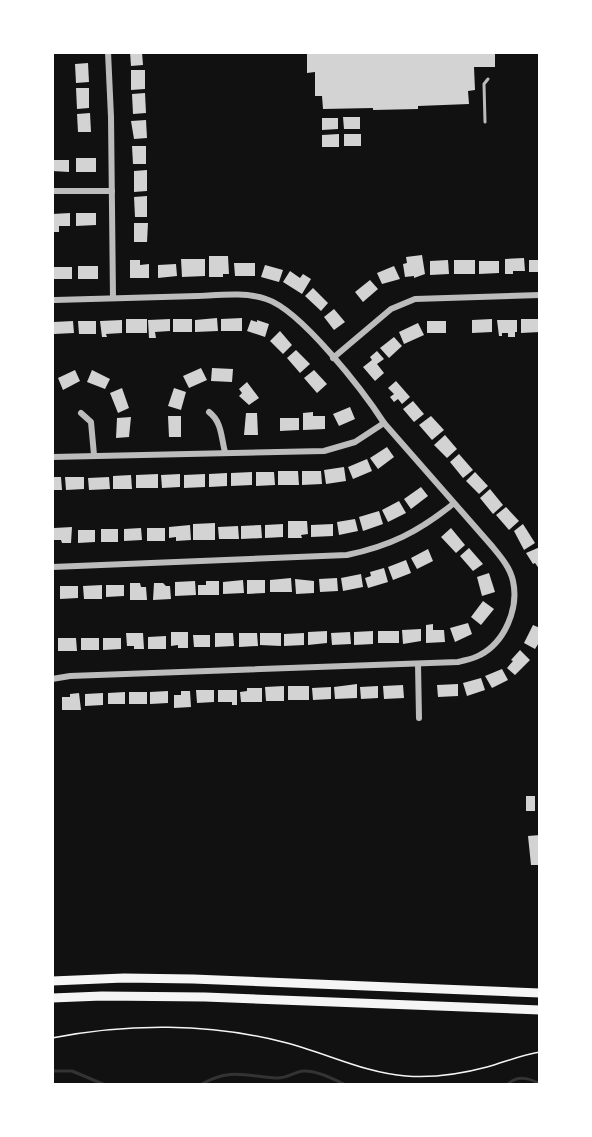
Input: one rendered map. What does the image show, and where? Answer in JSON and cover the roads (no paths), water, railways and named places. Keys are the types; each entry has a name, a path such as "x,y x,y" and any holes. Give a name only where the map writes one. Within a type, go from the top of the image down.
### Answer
{"main road":[{"path":"52,981 124,978 181,979 540,993"},
{"path":"52,998 205,997 540,1010"}],"street":[{"path":"108,52 113,298"},
{"path":"52,191 112,191"},
{"path":"52,300 236,295 265,298 282,306 333,358 370,401 384,423 507,565 513,582 514,599 510,619 502,634 490,648 481,655 458,662 325,665 70,676 52,679"},
{"path":"333,358 391,309 415,298 540,295"},
{"path":"209,412 216,418 225,452"},
{"path":"81,413 91,422 94,455"},
{"path":"52,457 324,451 355,442 384,423"},
{"path":"52,567 347,555 390,544 428,523 453,504"},
{"path":"418,664 419,718"}],"lane":[{"path":"485,122 484,84 488,79"}],"waterway":[{"path":"52,1071 72,1071 103,1084"},
{"path":"202,1084 221,1076 247,1075 280,1078 303,1071 319,1073 344,1084"},
{"path":"508,1084 516,1079 524,1078 540,1084"}]}
